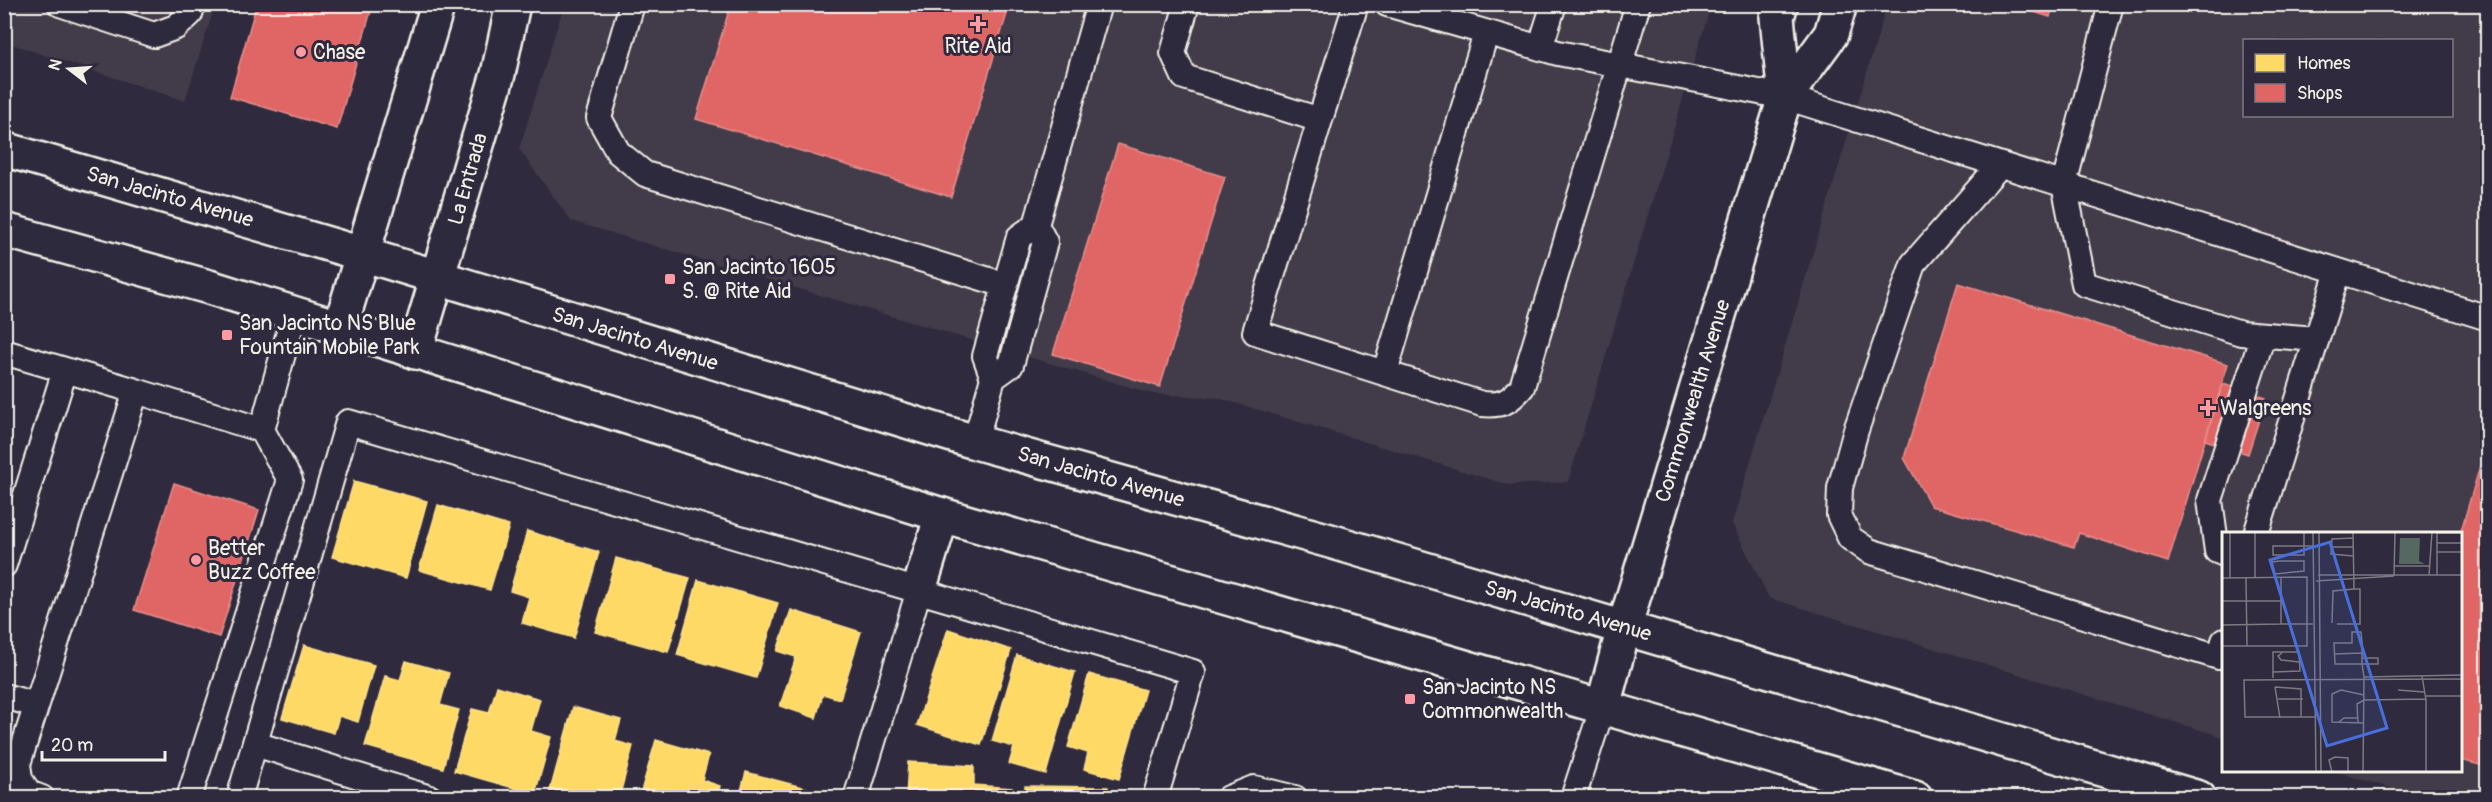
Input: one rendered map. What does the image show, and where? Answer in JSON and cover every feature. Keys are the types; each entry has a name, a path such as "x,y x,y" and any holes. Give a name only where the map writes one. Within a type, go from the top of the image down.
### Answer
{"main road":[{"path":"340,328 438,4"},
{"name":"La Entrada","path":"415,352 439,278 498,74 513,4"},
{"name":"Commonwealth Avenue","path":"1780,4 1777,17 1785,97"},
{"name":"Commonwealth Avenue","path":"1603,706 1624,628 1785,97 1831,34 1840,4"},
{"name":"San Jacinto Avenue","path":"4,149 363,254 975,442 1624,628 2199,798"},
{"path":"4,230 209,287 942,514 1916,798"},
{"path":"919,590 942,514"}],"lane":[{"path":"70,6 154,35 176,27 190,14 193,4"},
{"path":"632,4 599,118 618,152 645,174 1005,285"},
{"path":"975,442 993,378 985,356 1005,285 1019,237 1036,225 1099,4"},
{"path":"1187,4 1173,53 1184,77 1320,120"},
{"path":"1356,4 1256,332 1482,404 1498,406 1509,402 1522,387 1638,4"},
{"path":"1387,4 1540,48 1785,97 2487,318"},
{"path":"1540,48 1554,4"},
{"path":"2111,4 2064,184 2084,284 2241,333 2317,339"},
{"path":"1384,372 1486,33"},
{"path":"2000,165 1913,264 1856,430 1840,488 1839,515 1850,538 1869,551 2218,657 2222,644"},
{"path":"993,378 1011,365 1045,242 1036,225"},
{"path":"2257,532 2338,271"},
{"path":"261,430 294,314"},
{"path":"2222,554 2217,551 2210,500 2263,335"},
{"path":"4,352 261,430 290,480 189,798"},
{"path":"4,565 65,370"},
{"path":"42,798 29,793 20,779 18,764 136,391"},
{"path":"239,798 348,422 1193,672 1155,798"},
{"path":"856,798 919,590"},
{"path":"4,696 36,705"},
{"path":"1573,798 1603,706"},
{"path":"255,744 430,798"},
{"path":"1229,798 1254,788 1295,798"}],"shaded area":[{"path":"5,5 215,5 185,101 5,42"},
{"path":"564,5 1711,5 1568,482 1509,485 1219,398 1153,394 571,221 519,149"},
{"path":"1887,5 2487,5 2487,797 2421,797 2336,772 2462,772 2462,532 2222,532 2222,737 1769,598 1732,523"}],"building: Homes":[{"path":"354,481 427,501 406,578 332,557"},
{"path":"438,505 509,526 490,590 419,570"},
{"path":"527,531 599,552 574,638 522,623 529,597 510,591"},
{"path":"616,558 690,578 668,652 595,632"},
{"path":"698,580 778,603 756,678 677,655"},
{"path":"791,610 861,632 840,699 823,694 816,718 780,706 796,657 777,651"},
{"path":"948,629 1011,650 981,745 917,725"},
{"path":"304,645 374,665 358,722 339,716 334,733 282,718"},
{"path":"1017,655 1075,672 1046,774 1009,764 1014,747 992,741"},
{"path":"406,661 449,673 440,705 459,710 443,768 365,746 385,676 400,680"},
{"path":"1089,674 1145,690 1119,779 1084,769 1088,753 1068,747"},
{"path":"497,686 540,699 531,731 551,737 535,794 454,771 472,709 489,713"},
{"path":"573,707 621,720 615,741 633,746 619,798 548,798"},
{"path":"656,740 709,755 702,780 720,786 717,798 639,798"},
{"path":"908,762 974,766 974,785 1012,788 1011,798 906,798"},
{"path":"746,772 817,791 815,798 739,798"},
{"path":"1025,786 1108,787 1107,798 1025,798"}],"building: Shops":[{"name":"Chase","path":"249,4 373,4 337,129 230,97 256,6"},
{"path":"731,4 1010,4 951,197 696,119"},
{"path":"2008,4 2053,4 2050,17"},
{"path":"1118,144 1225,177 1160,387 1053,354"},
{"name":"Walgreens","path":"1958,283 2228,364 2168,562 2079,533 2074,547 1931,506 1904,458"},
{"path":"2223,384 2266,398 2248,454 2205,440"},
{"path":"2488,439 2488,767 2462,760 2461,532"},
{"name":"Better Buzz Coffee","path":"174,483 259,510 219,637 134,610"}],"place":[{"name":"Rite Aid","path":"978,24"},
{"name":"Chase","path":"301,52"},
{"name":"San Jacinto 1605 S. @ Rite Aid","path":"670,279"},
{"name":"San Jacinto NS Blue Fountain Mobile Park","path":"227,335"},
{"name":"Walgreens","path":"2208,408"},
{"name":"Better Buzz Coffee","path":"196,560"},
{"name":"San Jacinto NS Commonwealth","path":"1410,699"}]}
